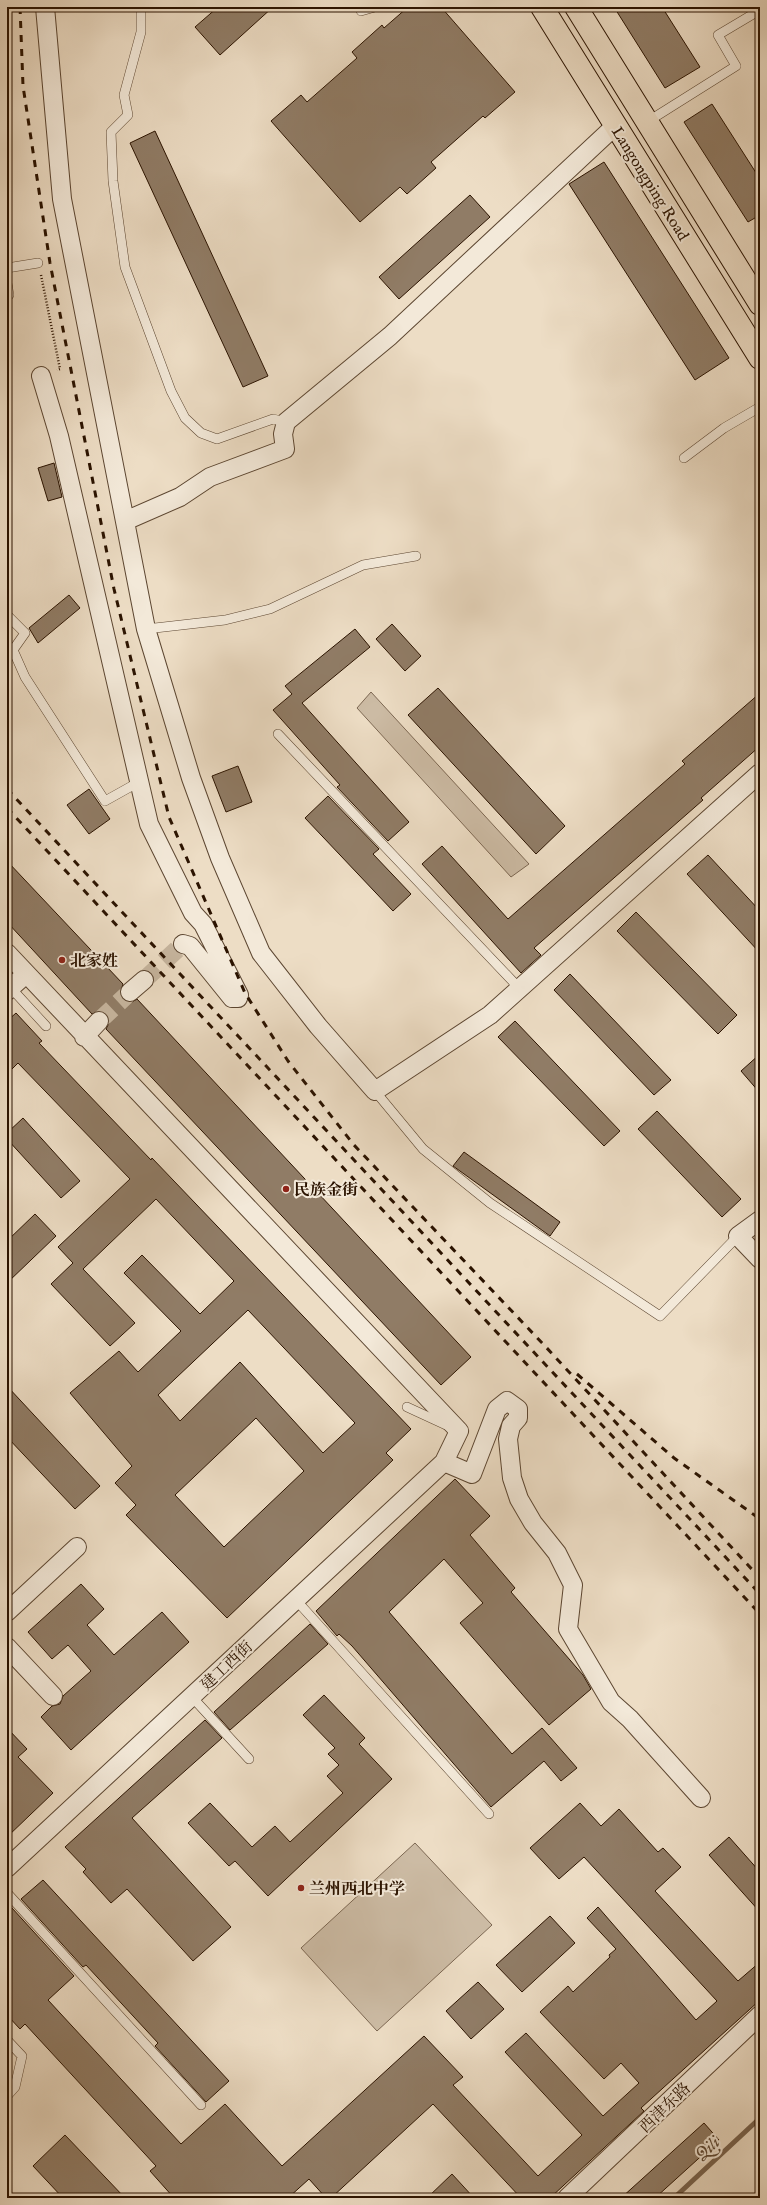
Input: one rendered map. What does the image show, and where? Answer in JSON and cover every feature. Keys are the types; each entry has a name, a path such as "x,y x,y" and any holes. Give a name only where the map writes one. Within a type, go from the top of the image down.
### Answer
{"highway":[{"name":"Langongping Road","path":"542,7 760,358"},
{"name":"Langongping Road","path":"576,7 760,304"}],"street":[{"path":"45,7 62,198 146,629 191,778 217,851 261,953 318,1026 375,1091 490,1015 760,773"},
{"path":"125,521 180,497 210,477 285,449 283,434 286,422 390,336 615,126"},
{"path":"41,376 59,436 149,824 194,913 203,924 239,995 238,998 232,998 190,946 183,944"},
{"path":"7,953 84,1037 459,1431 444,1462 472,1474 497,1409 507,1401 518,1409 518,1418 511,1426 508,1439 512,1478 519,1499 533,1523 557,1553 573,1585 568,1629 611,1702 630,1719 700,1798"},
{"path":"9,989 26,974"},
{"path":"130,992 144,980"},
{"path":"84,1037 99,1021"},
{"path":"760,1220 738,1236 760,1259"},
{"name":"建工西街","path":"7,1868 444,1462"},
{"path":"7,1612 77,1547"},
{"path":"7,1647 53,1696"},
{"name":"西津东路","path":"567,2198 760,2015"}],"lane":[{"path":"141,7 141,32 124,95 128,115 111,132 113,181 125,267 171,391 185,418 201,433 217,439 273,420 286,422"},
{"path":"361,11 375,7"},
{"path":"647,122 736,66 718,35 760,10"},
{"path":"7,268 38,263"},
{"path":"7,283 10,294 7,295"},
{"path":"684,458 724,428 760,407"},
{"path":"146,629 225,620 270,609 363,565 416,556"},
{"path":"7,615 25,633 13,650 25,677 105,801 139,782"},
{"path":"278,734 520,989"},
{"path":"9,989 46,1026"},
{"path":"375,1091 424,1149 490,1203 660,1316 738,1236"},
{"path":"407,1407 459,1431"},
{"path":"296,1600 489,1814"},
{"path":"192,1697 249,1759"},
{"path":"7,1893 201,2105"},
{"path":"7,2040 22,2056 15,2087 7,2096"}],"path":[{"path":"38,263 60,369 41,376"}],"shaded area":[{"path":"371,692 529,864 511,877 357,708"},
{"path":"415,1843 492,1925 377,2031 301,1948"}],"building":[{"path":"218,7 273,7 220,55 195,27"},
{"path":"408,7 441,7 515,92 485,118 483,116 431,162 436,168 407,194 400,187 360,222 271,121 301,95 307,102 357,58 352,52 382,25 384,28"},
{"path":"614,7 662,7 700,67 665,88"},
{"path":"712,104 760,179 760,215 748,222 684,122"},
{"path":"155,131 268,376 243,387 130,143"},
{"path":"604,162 729,358 695,380 569,184"},
{"path":"470,195 490,217 399,299 379,277"},
{"path":"54,463 62,497 48,501 38,468"},
{"path":"69,595 80,608 38,643 29,628"},
{"path":"392,624 421,656 405,671 376,639"},
{"path":"355,629 370,647 302,703 409,822 388,841 337,787 340,785 273,710 292,694 285,686"},
{"path":"438,688 565,826 536,854 408,715"},
{"path":"760,693 760,746 701,798 703,800 534,948 541,955 521,973 422,864 442,846 508,919 685,764 682,761"},
{"path":"238,766 252,802 226,812 212,776"},
{"path":"89,789 110,819 89,834 67,805"},
{"path":"328,796 379,849 373,854 411,894 393,911 305,818"},
{"path":"708,855 760,911 760,953 687,874"},
{"name":"民族金街","path":"7,861 123,984 120,994 122,999 132,1002 137,999 471,1357 441,1385 106,1029 109,1023 106,1014 101,1011 92,1014 7,922"},
{"path":"636,912 737,1015 718,1034 617,931"},
{"path":"570,974 671,1080 654,1095 554,990"},
{"path":"16,1013 42,1041 39,1043 151,1160 152,1158 411,1429 386,1453 393,1460 227,1618 126,1515 136,1505 115,1483 132,1466 70,1393 119,1351 138,1372 181,1331 124,1273 142,1255 200,1314 234,1281 156,1199 83,1269 135,1323 110,1346 51,1284 73,1263 58,1247 130,1179 18,1063 7,1074 7,1021","holes":["248,1310 355,1423 323,1453 240,1362 180,1421 158,1395","256,1418 304,1471 224,1547 175,1495"]},
{"path":"515,1021 620,1131 604,1146 498,1037"},
{"path":"760,1054 760,1093 741,1071"},
{"path":"657,1111 741,1199 722,1217 638,1129"},
{"path":"23,1118 80,1181 61,1198 7,1139 7,1133"},
{"path":"464,1152 560,1222 550,1236 453,1166"},
{"path":"35,1214 56,1236 7,1283 7,1241"},
{"path":"7,1386 100,1486 75,1509 7,1437"},
{"path":"455,1479 490,1516 470,1535 515,1588 511,1592 583,1675 591,1689 549,1725 460,1623 483,1603 444,1559 389,1612 512,1754 542,1728 577,1768 561,1781 544,1761 491,1807 352,1646 339,1634 337,1636 316,1611"},
{"path":"81,1584 104,1609 87,1625 114,1655 162,1612 189,1642 71,1750 41,1717 52,1706 60,1704 63,1696 91,1671 68,1645 52,1659 28,1632"},
{"path":"310,1624 328,1644 230,1730 214,1712"},
{"path":"324,1695 365,1738 359,1744 392,1779 268,1896 235,1861 229,1866 188,1823 210,1803 252,1847 275,1826 290,1842 343,1793 327,1776 339,1765 328,1754 335,1748 303,1715"},
{"path":"205,1720 222,1738 132,1818 231,1927 193,1961 127,1889 111,1903 83,1872 86,1869 65,1847"},
{"path":"7,1728 27,1749 18,1757 53,1793 7,1837"},
{"path":"580,1803 601,1826 619,1809 658,1852 663,1848 681,1867 655,1891 738,1981 760,1962 760,2000 641,2108 644,2111 550,2198 521,2198 433,2104 331,2198 326,2198 309,2179 288,2198 174,2198 150,2171 156,2166 25,2024 20,2029 7,2015 7,1912 12,1908 74,1976 48,2000 181,2144 225,2104 282,2166 424,2036 463,2077 453,2085 538,2176 582,2135 505,2052 526,2033 603,2116 639,2083 621,2063 604,2079 540,2012 568,1986 573,1992 610,1957 609,1955 616,1949 587,1918 598,1907 696,2020 717,2001 584,1857 559,1879 530,1848"},
{"path":"729,1837 760,1872 760,1912 709,1855"},
{"path":"43,1880 229,2081 206,2102 155,2046 158,2043 86,1965 83,1967 21,1899"},
{"path":"550,1916 575,1943 522,1992 496,1965"},
{"path":"478,1982 504,2009 471,2039 446,2011"},
{"path":"704,2123 719,2140 655,2198 621,2198"},
{"path":"65,2135 125,2198 63,2198 33,2166"},
{"path":"452,2174 474,2198 427,2198"}],"waterway":[{"name":"Qili","path":"674,2198 760,2118"}],"tunnel":[{"path":"144,980 183,944"},
{"path":"99,1021 130,992"}],"railway":[{"path":"20,7 23,86 50,263 114,589 169,817 245,993 288,1061 354,1145 544,1345 760,1578"},
{"path":"7,789 760,1594"},
{"path":"7,808 760,1614"},
{"path":"577,1374 674,1458 760,1519"}],"place":[{"name":"北家姓","path":"62,960"},
{"name":"民族金街","path":"286,1189"},
{"name":"兰州西北中学","path":"301,1888"}]}
